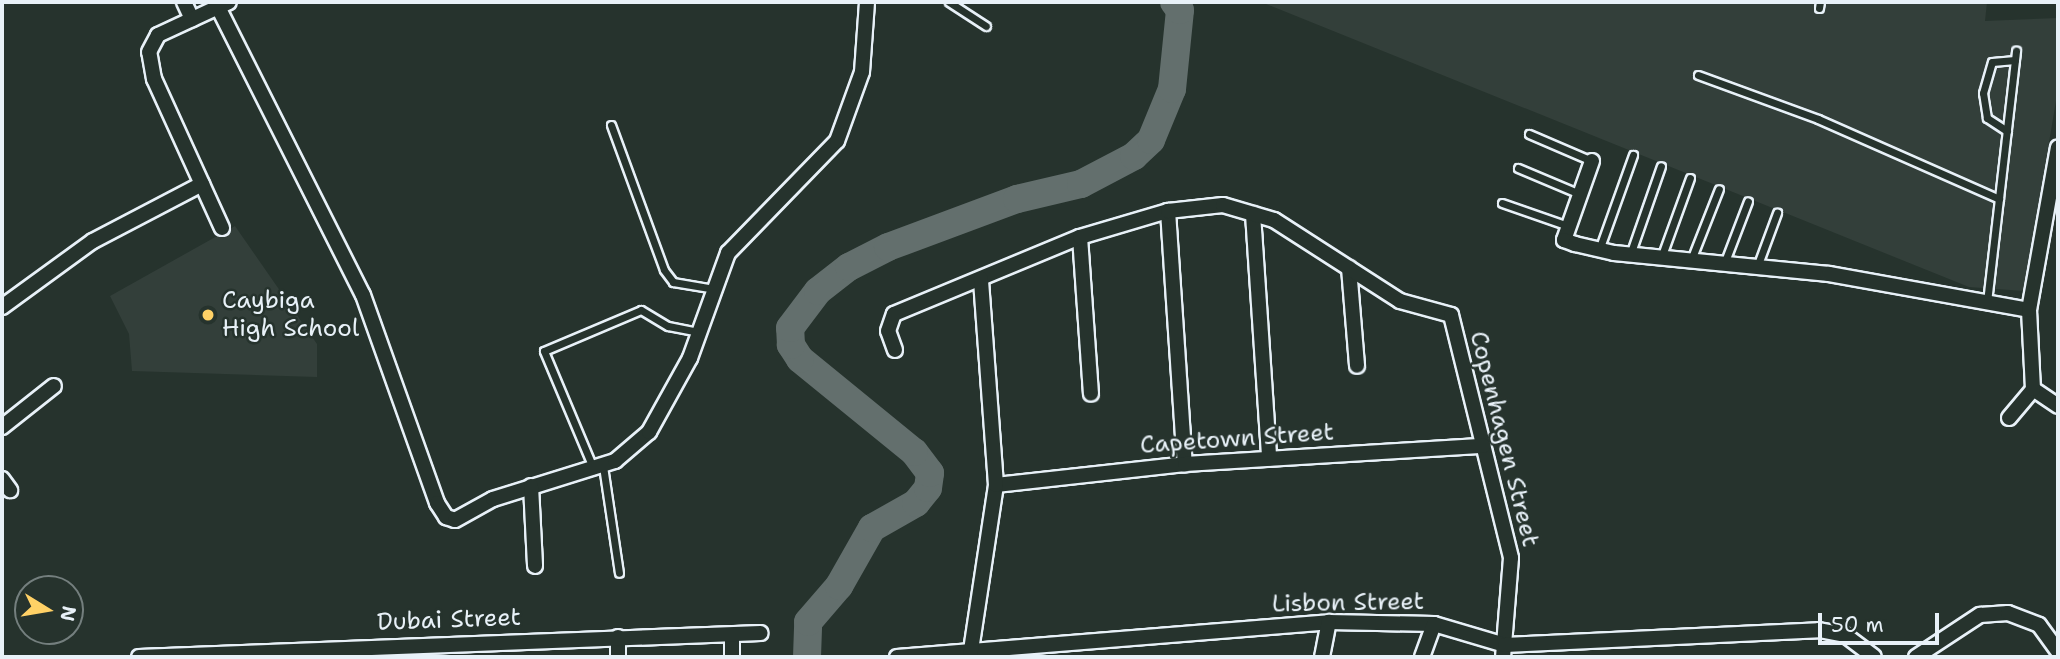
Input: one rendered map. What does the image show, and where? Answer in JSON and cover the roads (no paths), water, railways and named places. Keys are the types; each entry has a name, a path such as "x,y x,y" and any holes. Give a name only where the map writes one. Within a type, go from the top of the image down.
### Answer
{"street":[{"path":"184,2 192,19"},
{"path":"222,228 149,60 153,39 224,4 363,295 437,503 446,517 456,520 531,486 598,468 649,432 671,398 728,253 837,141 862,72 870,4"},
{"path":"2009,418 2033,389 2029,310 2058,148"},
{"path":"1592,161 1564,240 1599,251 1630,255 1829,274 2029,310"},
{"path":"2,307 93,241 202,184"},
{"path":"895,350 887,331 894,314 1080,237 1168,211 1223,205 1274,220 1349,268 1357,366"},
{"path":"1168,211 1185,464"},
{"path":"1253,214 1269,458"},
{"path":"1080,237 1091,394"},
{"name":"Copenhagen Street","path":"1349,268 1400,301 1451,315 1511,558 1504,651"},
{"path":"970,654 996,485 981,279"},
{"path":"2,427 54,386"},
{"path":"2033,389 2058,406"},
{"name":"Capetown Street","path":"996,485 1185,464 1483,446"},
{"path":"531,486 536,566"},
{"path":"1916,657 1980,615 2008,612 2039,625 2058,651"},
{"path":"1322,657 1329,622"},
{"name":"Lisbon Street","path":"897,657 970,654 1329,622 1434,624 1504,651 1819,630 1845,635 1874,657"},
{"path":"1422,657 1434,624"},
{"name":"Dubai Street","path":"139,657 388,651 618,637 761,633"},
{"path":"732,635 732,657"},
{"path":"618,637 618,657"}],"lane":[{"path":"949,2 986,26"},
{"path":"1987,302 2016,51"},
{"path":"2007,131 1987,118 1983,93 1992,62 2015,60"},
{"path":"1698,75 1818,119 1999,199"},
{"path":"611,125 664,270 673,282 715,289"},
{"path":"1529,134 1592,161"},
{"path":"1599,251 1633,155"},
{"path":"1630,255 1661,166"},
{"path":"1518,168 1580,194"},
{"path":"1661,258 1690,178"},
{"path":"1691,261 1719,189"},
{"path":"1724,264 1748,201"},
{"path":"1502,203 1568,226"},
{"path":"1757,267 1777,213"},
{"path":"619,573 598,468 544,351 641,310 668,326 699,332"}],"waterway":[{"path":"807,657 808,622 839,586 872,528 916,503 928,488 930,473 914,452 800,359 791,345 790,328 818,291 849,267 888,247 1017,199 1081,184 1134,156 1151,140 1172,89 1180,10 1174,2"}],"place":[{"name":"Caybiga High School","path":"208,315"}]}
